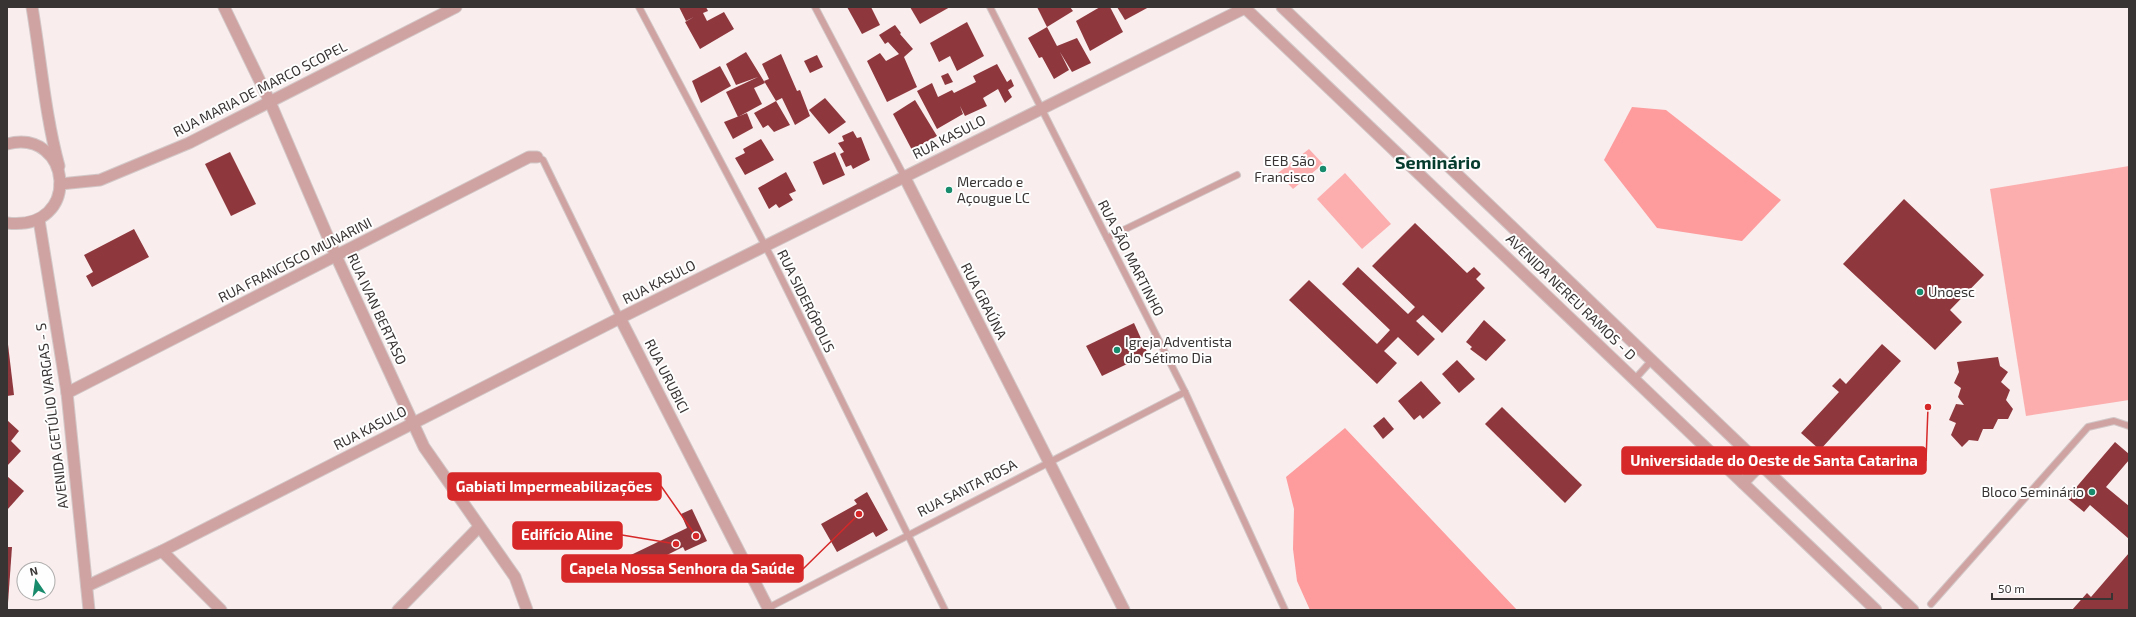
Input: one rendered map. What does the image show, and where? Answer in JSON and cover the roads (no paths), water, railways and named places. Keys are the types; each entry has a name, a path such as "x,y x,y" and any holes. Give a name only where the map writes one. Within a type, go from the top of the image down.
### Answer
{"street":[{"path":"7,223 22,225 39,220 50,210 59,196 59,166 50,133 32,7"},
{"name":"RUA IVAN BERTASO","path":"224,7 270,102 336,256 424,447 515,577 527,610"},
{"name":"RUA MARIA DE MARCO SCOPEL","path":"60,184 100,180 189,143 456,7"},
{"name":"RUA KASULO","path":"87,586 162,550 904,176 1245,7"},
{"name":"AVENIDA NEREU RAMOS - D","path":"1245,7 1635,378 1876,610"},
{"name":"AVENIDA NEREU RAMOS - D","path":"1282,7 1913,610"},
{"path":"7,144 16,142 32,144 47,152 59,166"},
{"name":"RUA FRANCISCO MUNARINI","path":"67,393 529,157 537,157"},
{"name":"RUA GRAÚNA","path":"904,176 1124,610"},
{"name":"AVENIDA GETÚLIO VARGAS - S","path":"39,220 67,393 89,610"},
{"name":"RUA URUBICI","path":"620,318 767,609"},
{"path":"1743,483 1761,464"},
{"path":"398,610 479,527"},
{"path":"162,550 221,610"}],"lane":[{"name":"RUA SIDERÓPOLIS","path":"639,7 765,246 944,610"},
{"name":"RUA GRAÚNA","path":"814,7 904,176"},
{"name":"RUA SÃO MARTINHO","path":"990,7 1185,392 1285,610"},
{"name":"RUA URUBICI","path":"537,157 542,160 620,318"},
{"path":"1107,238 1237,175"},
{"path":"1635,378 1652,360"},
{"name":"RUA SANTA ROSA","path":"767,609 1185,392"},
{"path":"1931,604 2088,428 2114,421 2129,426"}],"place":[{"name":"EEB São Francisco","path":"1323,169"},
{"name":"Mercado e Açougue LC","path":"949,190"},
{"name":"Unoesc","path":"1920,292"},
{"name":"Igreja Adventista do Sétimo Dia","path":"1117,350"},
{"name":"Universidade do Oeste de Santa Catarina","path":"1928,407"},
{"name":"Bloco Seminário","path":"2092,492"},
{"name":"Capela Nossa Senhora da Saúde","path":"859,514"},
{"name":"Gabiati Impermeabilizações","path":"696,536"},
{"name":"Edifício Aline","path":"676,544"}],"district":[{"name":"Seminário","path":"1438,163"}]}
